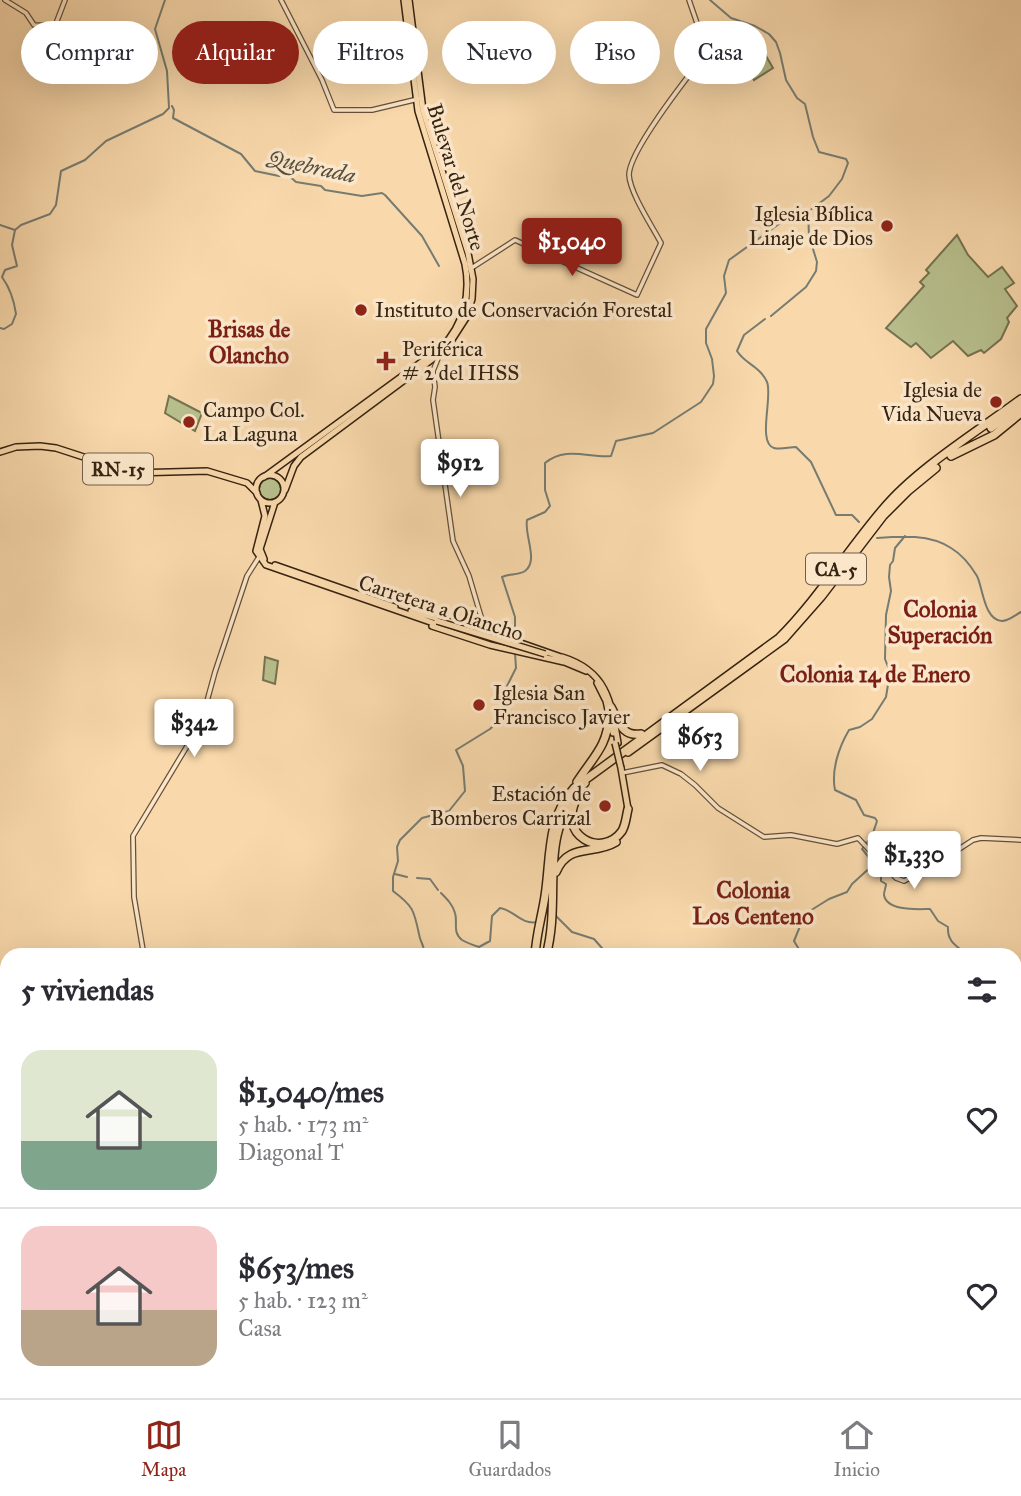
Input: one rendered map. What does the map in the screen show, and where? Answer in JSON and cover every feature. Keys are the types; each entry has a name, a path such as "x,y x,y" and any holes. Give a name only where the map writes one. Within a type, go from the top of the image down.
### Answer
{"highway":[{"name":"CA-5","path":"535,946 545,894 552,828 560,807 573,788 779,638 802,614 892,499 922,473 1021,399"},
{"name":"CA-5","path":"547,948 559,822 572,797 586,782 784,639 821,597 883,516 908,491 951,456 1021,406"},
{"path":"951,456 994,435 1021,413"},
{"path":"610,711 624,731 634,735 645,733"},
{"path":"573,788 603,746 609,729 610,711"},
{"path":"586,782 573,805 570,817 573,828 584,839 600,843 616,838 624,827 628,809"},
{"path":"552,880 560,863 567,856 580,851 606,848 619,840 627,827 628,809"},
{"path":"538,930 541,936 549,932"},
{"path":"535,946 539,941 543,941 546,948"}],"main road":[{"name":"Bulevar del Norte","path":"262,478 439,355 450,345 466,318 472,299 469,269 418,99 404,0"},
{"name":"Bulevar del Norte","path":"409,0 418,99"},
{"name":"Bulevar del Norte","path":"285,490 294,466 301,457 425,363 446,342 461,318 466,303 469,269"},
{"name":"RN-15","path":"0,452 16,447 40,446 56,448 133,473 198,470 247,483 261,500"},
{"path":"247,483 276,476 283,482 285,490 282,497 275,502 261,500"},
{"path":"257,493 257,485 262,478"},
{"path":"259,560 257,544 265,516 261,500"},
{"name":"Carretera a Olancho","path":"275,502 260,549 268,563 436,623 564,660 580,667 594,678 610,711 628,809"},
{"name":"Carretera a Olancho","path":"259,560 292,575 410,612"},
{"path":"410,612 476,629 482,627 483,622"},
{"path":"410,612 434,627 490,645 564,660"},
{"path":"483,622 488,633 564,660"}],"street":[{"path":"5,0 30,18 34,25 55,26 65,0"},
{"path":"281,0 322,80 334,110 372,110 418,99"},
{"path":"469,269 516,240 637,295 661,243 629,178 630,168 646,135 707,52 689,0"},
{"path":"433,378 439,355"},
{"path":"425,363 435,387 433,400 453,541 468,574 483,622"},
{"path":"143,948 134,897 133,836 201,723 247,576 259,560"},
{"path":"488,633 490,645"},
{"path":"621,770 668,766 695,785 718,808 765,838 788,835 837,844 855,838 862,841 897,878 904,881 973,840 1021,840"}],"green space":[{"path":"767,58 773,68 767,72"},
{"path":"957,235 968,255 988,277 1002,267 1014,283 1005,289 1017,306 1007,318 1009,322 1001,339 984,353 981,350 968,356 953,341 931,358 916,343 911,347 886,328 924,286 920,282 929,273 926,270"},
{"name":"Campo Col. La Laguna","path":"169,396 202,413 195,431 165,413"},
{"path":"266,478 274,478 281,485 281,493 274,500 266,500 259,493 259,485"},
{"path":"265,657 278,661 275,684 263,680"}],"waterway":[{"path":"0,328 4,329 12,324 16,314 11,294 2,277 5,270 17,266 12,245 15,230 50,214 56,205 61,171 85,160 106,141 163,114 169,108 167,71 155,29 165,0"},
{"path":"515,641 515,617 502,577 522,573 529,567 531,554 527,520 545,512 550,506 545,490 545,463 569,454 611,456 616,441 653,433 701,402 713,384 714,376 706,343 706,329 726,293 724,276 729,260 790,216 809,211 829,196 842,179 848,163 846,159 819,152 805,104 797,98 786,80 776,42 769,34 755,26 731,18 710,0"},
{"name":"Quebrada","path":"172,106 173,118 241,154 255,171 279,176 287,174 296,182 321,186 325,190 362,196 382,193 422,236 439,266"},
{"path":"771,316 806,287 816,271 817,262 809,236 808,212"},
{"name":"Quebrada","path":"0,225 15,230"},
{"path":"765,319 744,335 737,351 767,382 766,429 769,444 777,449 796,447 811,462 836,515 852,515 859,522"},
{"name":"Quebrada","path":"905,536 895,548 890,565 891,591 886,615 885,659 890,672 886,697 872,719 849,730 837,759 835,790 856,800 864,815 877,821 872,836 862,849 881,872 881,881 886,884 886,900 897,907 930,909 938,921 948,927 951,941 958,948"},
{"path":"877,538 915,537 943,543 966,561 975,572 991,615 1005,621 1021,612"},
{"path":"423,948 414,914 409,905 393,891 393,877 398,861 397,847 400,840 422,818 449,811 465,791 463,766 456,750 490,729 504,715 505,690 516,668 515,653"},
{"path":"798,948 794,941 805,914 829,899 847,892 874,864"},
{"path":"395,874 407,877"},
{"path":"417,878 430,879 438,890"},
{"path":"441,893 454,910 459,937 479,947 490,941 492,916 500,908 526,921 537,922"},
{"path":"556,916 572,932 594,939 602,948"}],"place":[{"name":"Iglesia Bíblica Linaje de Dios","path":"887,226"},
{"name":"Instituto de Conservación Forestal","path":"361,310"},
{"name":"Periférica # 2 del IHSS","path":"386,361"},
{"name":"Iglesia de Vida Nueva","path":"996,402"},
{"name":"Campo Col. La Laguna","path":"189,422"},
{"name":"Iglesia San Francisco Javier","path":"479,705"},
{"name":"Estación de Bomberos Carrizal","path":"605,806"}],"district":[{"name":"Brisas de Olancho","path":"249,342"},
{"name":"Colonia Superación","path":"940,622"},
{"name":"Colonia 14 de Enero","path":"875,674"},
{"name":"Colonia Los Centeno","path":"753,903"}]}
